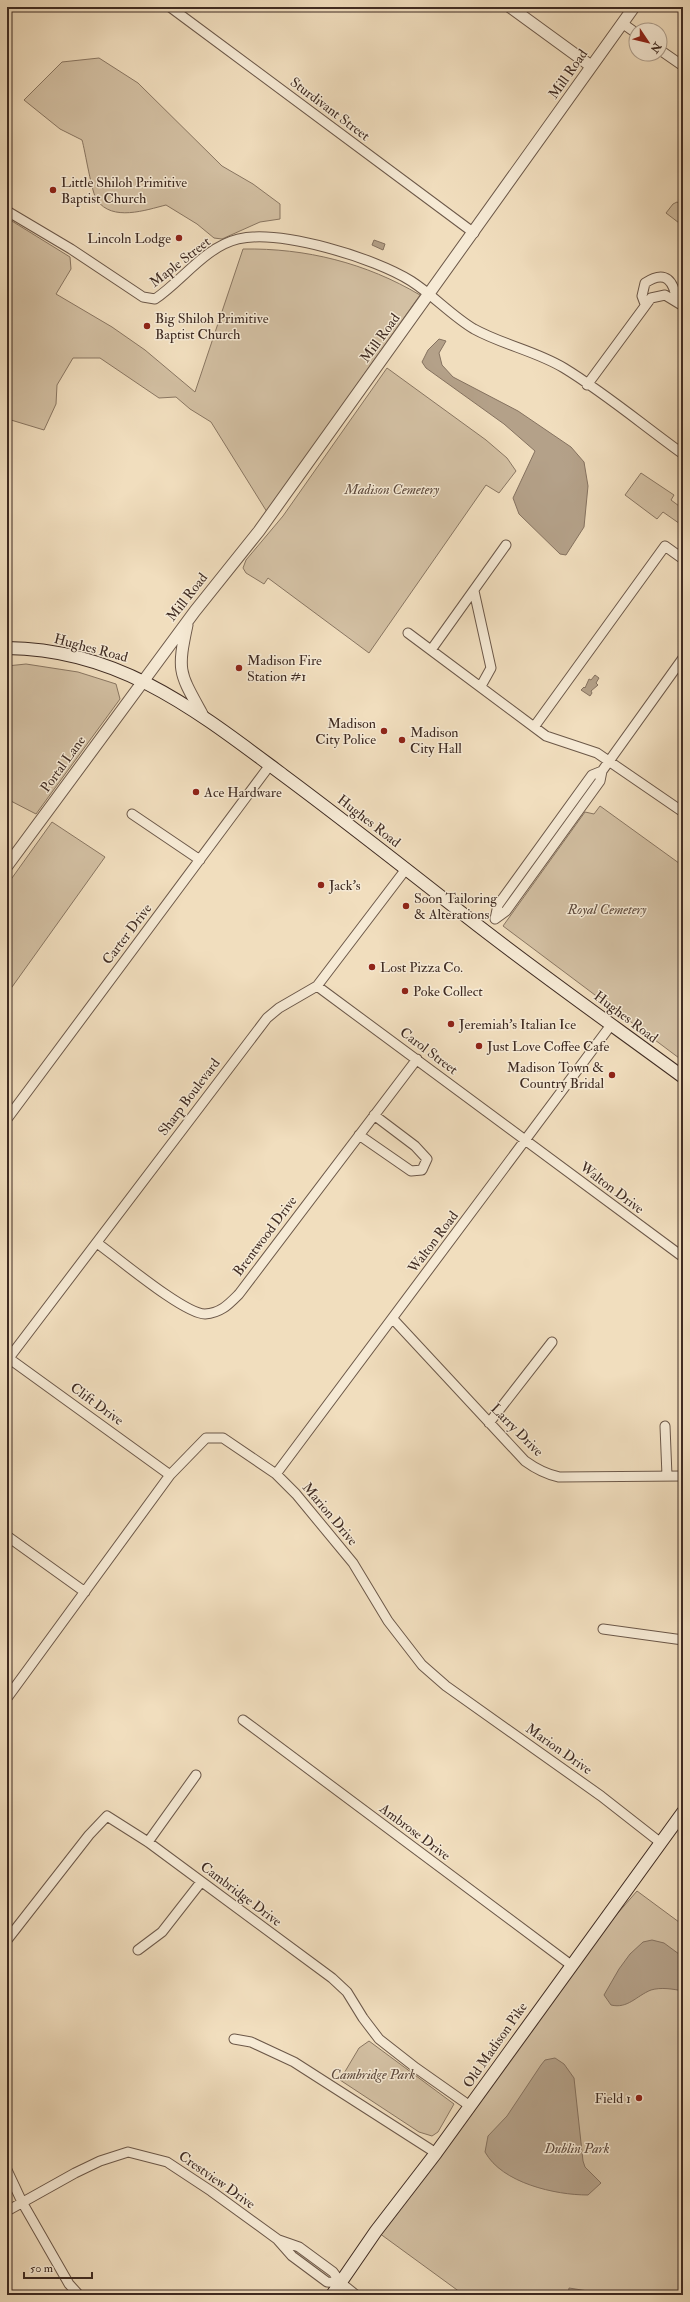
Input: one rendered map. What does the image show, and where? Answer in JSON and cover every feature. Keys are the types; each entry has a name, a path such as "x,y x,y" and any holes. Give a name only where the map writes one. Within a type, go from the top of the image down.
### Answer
{"main road":[{"name":"Hughes Road","path":"7,648 74,656 100,664 143,681 202,714 406,869 486,932 683,1077"},
{"name":"Old Madison Pike","path":"332,2295 376,2231 436,2153 683,1812"}],"street":[{"name":"Sturdivant Street","path":"170,7 474,233"},
{"path":"510,7 591,66"},
{"name":"Mill Road","path":"143,681 188,620 259,531 474,233 634,7"},
{"path":"622,23 628,27"},
{"path":"668,56 683,66"},
{"name":"Maple Street","path":"7,211 71,249 143,297 155,299 211,253 223,245 238,239 261,237 280,238 354,256 410,280 475,329 563,368 683,454"},
{"path":"645,304 642,296 645,283 653,277 661,276 669,280 674,286 680,304"},
{"path":"587,385 645,304 651,298 665,295 680,304"},
{"path":"431,650 506,545"},
{"path":"534,726 665,546 683,559"},
{"path":"474,590 491,668 481,686"},
{"path":"188,620 180,660 181,673 202,714"},
{"path":"408,633 546,736 597,753 610,760 682,811"},
{"path":"486,932 495,919 506,911 600,781 602,771 683,658"},
{"name":"Portal Lane","path":"7,866 143,681"},
{"name":"Carter Drive","path":"7,1119 270,765"},
{"path":"495,919 498,905 592,775 602,771"},
{"path":"132,814 200,860"},
{"path":"556,825 564,831"},
{"name":"Sharp Boulevard","path":"8,1357 98,1243 267,1018 279,1008 317,986 406,869"},
{"name":"Carol Street","path":"317,986 525,1139"},
{"name":"Walton Road","path":"276,1474 611,1025"},
{"name":"Brentwood Drive","path":"98,1243 185,1307 204,1314 222,1310 239,1294 416,1059"},
{"path":"359,1135 411,1171 422,1170 427,1159 415,1146 374,1115"},
{"name":"Walton Drive","path":"525,1139 683,1257"},
{"name":"Larry Drive","path":"393,1319 525,1461 546,1475 559,1477 683,1476"},
{"path":"489,1423 552,1342"},
{"name":"Clift Drive","path":"8,1357 170,1474"},
{"path":"665,1426 667,1476"},
{"name":"Marion Drive","path":"7,1698 170,1474 206,1438 223,1438 276,1474 296,1494 353,1564 388,1621 422,1665 446,1686 602,1796 661,1842"},
{"path":"7,1536 85,1592"},
{"path":"603,1630 683,1640"},
{"name":"Ambrose Drive","path":"243,1720 571,1965"},
{"path":"148,1842 196,1775"},
{"name":"Cambridge Drive","path":"7,1940 89,1835 107,1816 148,1842 332,1978 347,1992 362,2018 379,2039 416,2068 470,2106"},
{"path":"138,1950 162,1932 201,1882"},
{"path":"234,2039 251,2042 294,2062 436,2153"},
{"name":"Crestview Drive","path":"7,2211 100,2160 128,2152 167,2162 212,2191 277,2239 299,2247 333,2272 341,2283 356,2295"},
{"path":"7,2170 22,2202 69,2284 79,2295"}],"green space":[{"path":"99,58 138,83 222,166 253,184 280,204 280,219 260,222 222,239 214,238 197,224 166,205 130,213 111,211 103,207 95,196 82,140 60,129 24,100 62,62"},
{"path":"677,202 683,205 683,226 666,213 673,204"},
{"path":"7,218 70,257 71,269 56,294 112,327 145,350 195,392 243,249 290,251 335,260 378,274 420,295 267,512 211,422 190,409 176,397 159,398 100,358 73,358 57,385 56,404 44,430 11,420 7,416"},
{"name":"Madison Cemetery","path":"387,368 486,440 507,458 516,471 499,493 486,485 369,653 268,578 264,584 246,573 243,568 246,560 283,516"},
{"path":"641,473 674,495 671,500 683,509 683,526 663,512 657,519 625,495"},
{"path":"26,664 78,672 116,684 120,699 36,814 7,799 7,666"},
{"name":"Royal Cemetery","path":"600,806 683,866 683,1061 503,926 585,812 594,814"},
{"path":"52,822 105,857 7,994 7,885"},
{"name":"Dublin Park","path":"637,1891 683,1925 683,2295 464,2295 379,2233 598,1936"},
{"name":"Cambridge Park","path":"369,2041 454,2104 438,2132 432,2136 419,2132 340,2080 359,2048"}],"shaded area":[{"path":"374,240 385,244 383,250 372,245"},
{"path":"439,339 446,341 439,353 442,365 453,377 518,411 571,447 584,462 588,486 584,527 566,555 560,554 519,514 513,498 535,451 504,424 426,368 422,362 428,350"},
{"path":"595,675 599,678 596,683 598,685 591,691 592,693 590,696 581,690 584,687 585,688 589,679 591,680"},
{"path":"652,1940 664,1943 683,1957 683,1991 655,1989 627,2004 617,2006 611,2005 604,1995 619,1969 630,1954 643,1942"},
{"path":"555,2058 564,2064 574,2078 583,2161 585,2167 601,2183 588,2195 560,2193 530,2185 504,2172 493,2163 485,2152 488,2136 507,2116 545,2060"},
{"path":"569,2288 588,2291 588,2295 568,2295"}],"place":[{"name":"Little Shiloh Primitive Baptist Church","path":"53,190"},
{"name":"Lincoln Lodge","path":"179,238"},
{"name":"Big Shiloh Primitive Baptist Church","path":"147,326"},
{"name":"Madison Fire Station #1","path":"239,668"},
{"name":"Madison City Police","path":"384,731"},
{"name":"Madison City Hall","path":"402,740"},
{"name":"Ace Hardware","path":"196,792"},
{"name":"Jack's","path":"321,885"},
{"name":"Soon Tailoring & Alterations","path":"406,906"},
{"name":"Lost Pizza Co.","path":"372,967"},
{"name":"Poke Collect","path":"405,991"},
{"name":"Jeremiah's Italian Ice","path":"451,1024"},
{"name":"Just Love Coffee Cafe","path":"479,1046"},
{"name":"Madison Town & Country Bridal","path":"612,1075"},
{"name":"Field 1","path":"639,2098"}]}
